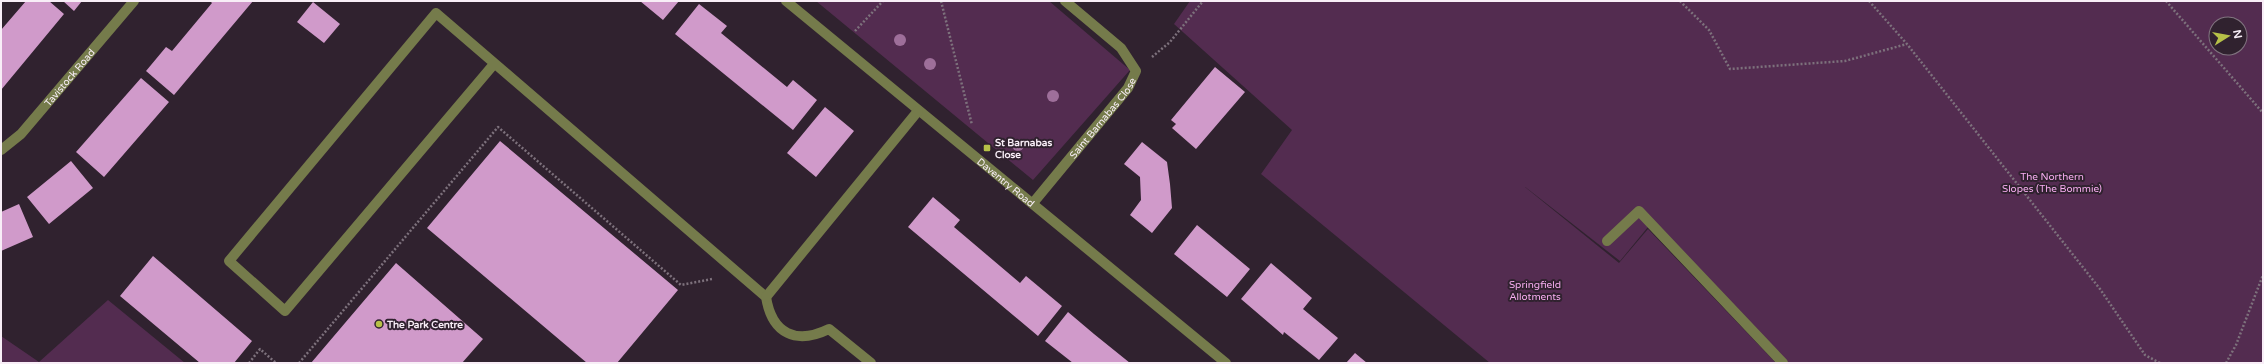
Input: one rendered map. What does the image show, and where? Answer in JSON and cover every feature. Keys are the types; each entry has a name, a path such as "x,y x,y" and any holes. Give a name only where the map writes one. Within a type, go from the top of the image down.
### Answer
{"street":[{"name":"Tavistock Road","path":"1,150 21,134 134,1"},
{"name":"Saint Barnabas Close","path":"1033,202 1128,88 1136,71 1121,48 1065,1"},
{"name":"Daventry Road","path":"790,2 918,111 1033,202 1226,363"},
{"path":"494,64 285,311 229,260 436,13 766,297 769,314 779,327 792,335 813,337 829,329 871,363"},
{"path":"766,297 918,111"},
{"path":"1607,241 1639,211 1783,363"}],"path":[{"path":"841,47 884,1"},
{"path":"941,1 972,126 959,143"},
{"path":"1136,71 1170,42 1203,1"},
{"path":"1680,1 1709,30 1730,69 1845,61 1907,44"},
{"path":"1869,1 1907,44 2100,289 2145,355 2160,363"},
{"path":"2166,1 2263,113"},
{"path":"299,363 498,127 681,285 714,278 749,282"},
{"path":"2226,363 2236,345 2263,275"},
{"path":"249,363 260,349 276,363"}],"green space":[{"path":"816,1 1049,1 1130,70 1033,180"},
{"name":"The Northern Slopes (The Bommie)","path":"1190,1 2263,1 2263,363 1778,363 1648,227 1620,261 1520,183 1619,263 1648,229 1776,363 1490,363 1261,174 1292,130 1174,24"},
{"path":"108,300 185,363 1,363 1,336 39,362"}],"building":[{"path":"26,1 49,1 64,14 1,90 1,30"},
{"path":"63,1 82,1 74,11"},
{"path":"210,1 253,1 174,95 146,71 166,47 172,51 212,3"},
{"path":"640,1 679,1 663,20"},
{"path":"313,2 340,24 324,43 297,22"},
{"path":"699,4 727,26 721,33 787,87 793,80 817,100 793,130 675,34"},
{"path":"1215,67 1245,92 1196,149 1172,128 1176,124 1171,120"},
{"path":"141,78 169,102 104,177 76,152"},
{"path":"825,107 854,131 816,177 787,153"},
{"path":"500,141 678,290 617,363 587,363 427,228"},
{"path":"1142,142 1167,162 1170,184 1172,208 1152,233 1130,215 1141,200 1140,177 1124,164"},
{"path":"71,161 93,188 49,224 27,197"},
{"path":"933,197 960,220 954,227 1020,283 1026,276 1062,306 1038,336 908,227"},
{"path":"19,204 33,237 1,251 1,212"},
{"path":"1197,225 1250,269 1227,297 1174,254"},
{"path":"153,256 252,341 234,363 200,363 120,296"},
{"path":"396,263 483,339 462,363 311,363"},
{"path":"1271,263 1312,298 1303,309 1338,338 1319,360 1284,332 1283,335 1241,299"},
{"path":"1068,312 1130,363 1073,363 1045,341"},
{"path":"1355,353 1367,363 1346,363"}],"place":[{"name":"St Barnabas Close","path":"987,148"},
{"name":"The Park Centre","path":"379,324"}],"park label":[{"name":"Springfield Allotments","path":"1535,290"}]}
